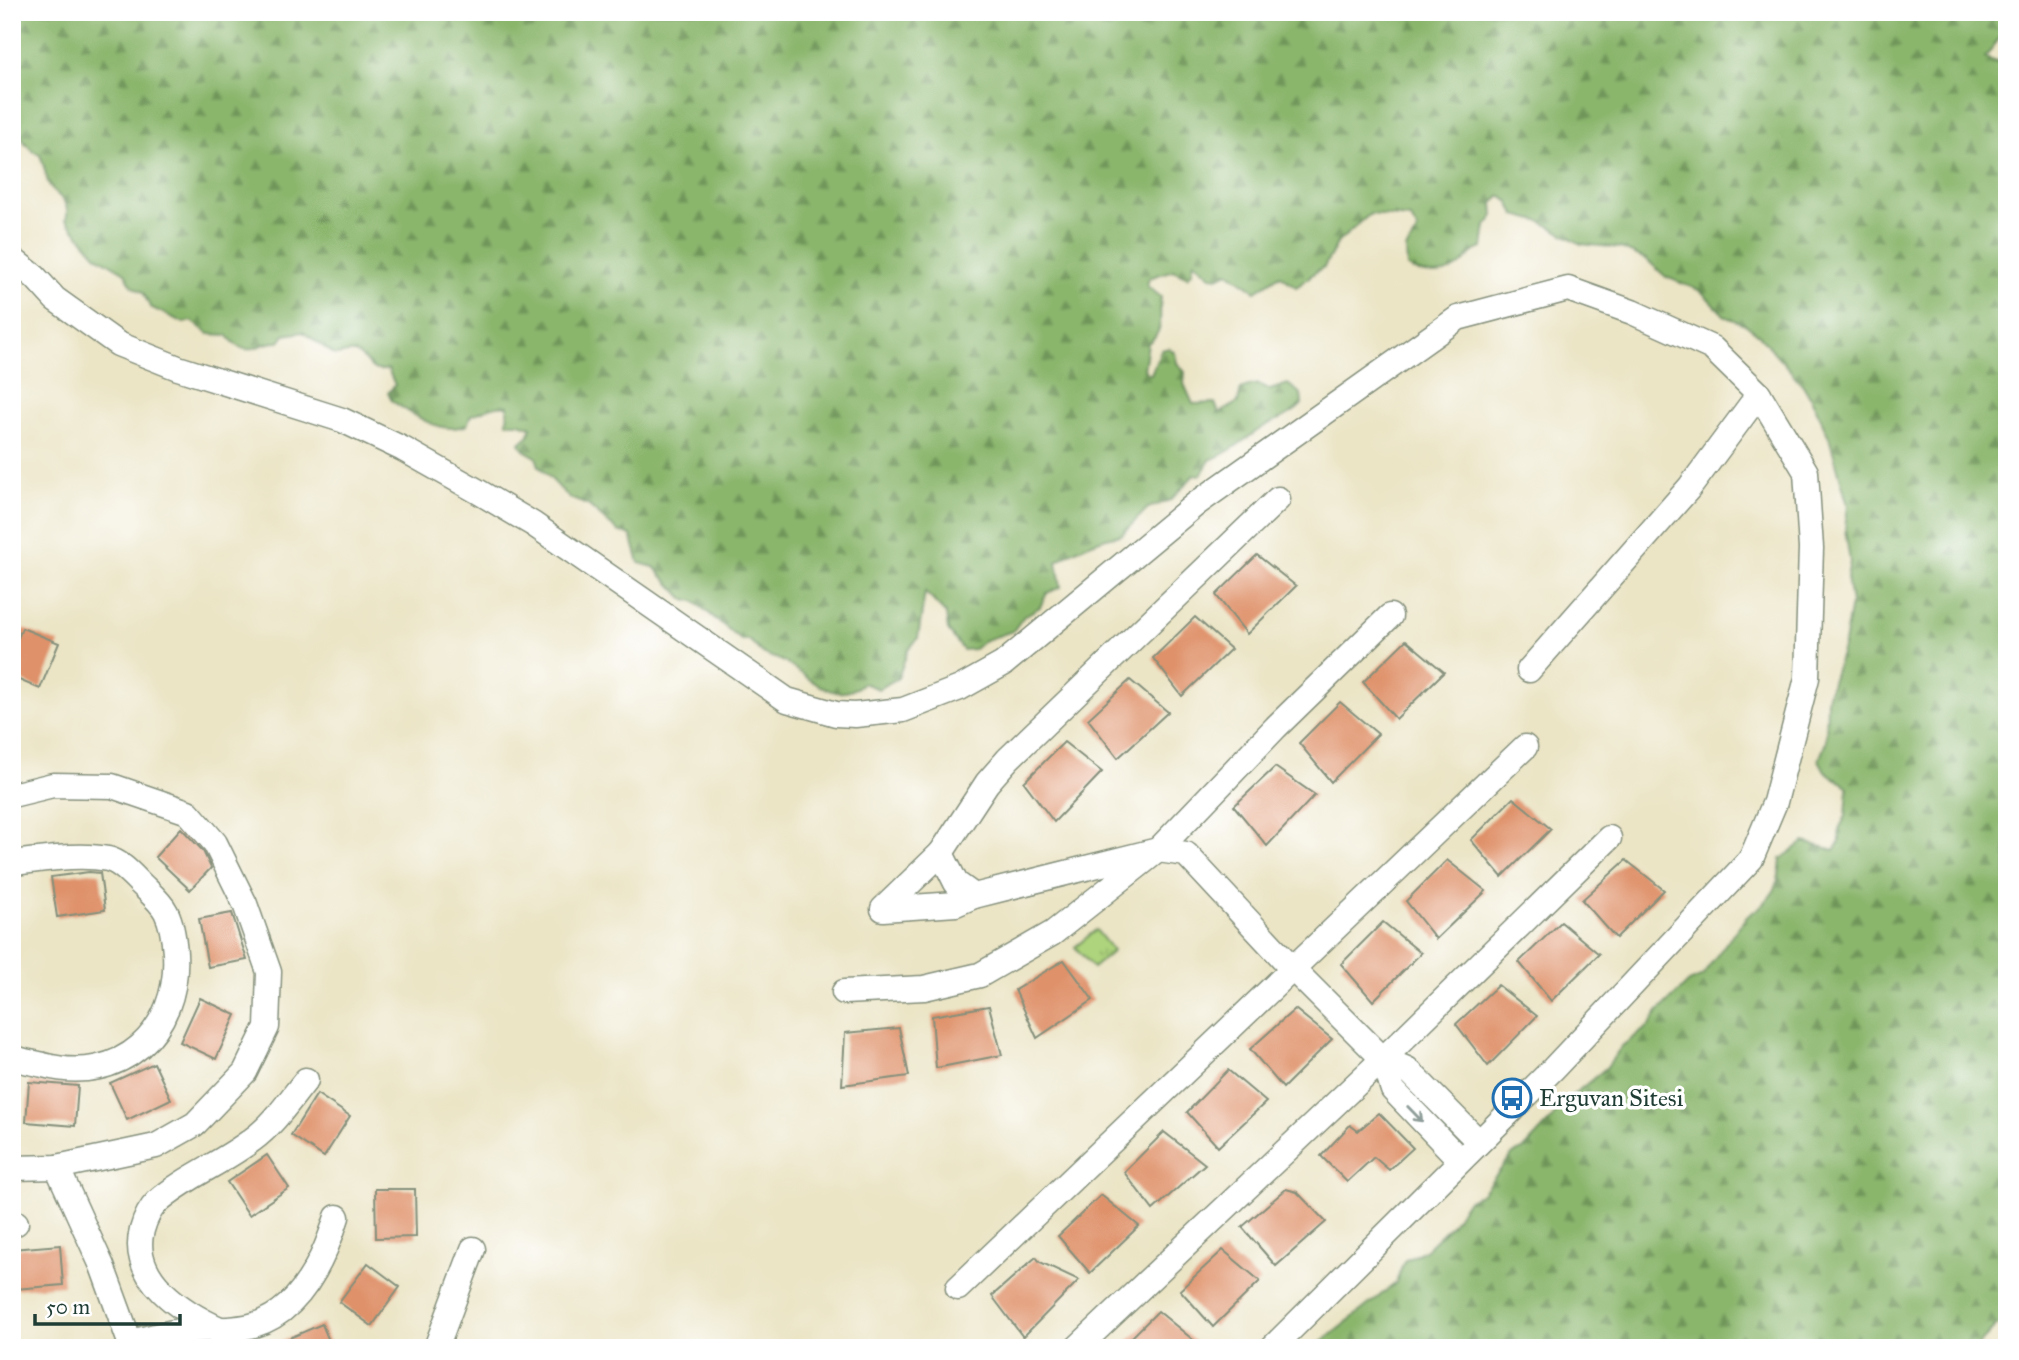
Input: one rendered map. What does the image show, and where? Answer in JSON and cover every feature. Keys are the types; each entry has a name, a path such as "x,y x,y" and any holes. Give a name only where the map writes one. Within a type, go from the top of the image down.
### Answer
{"street":[{"path":"12,259 28,270 55,299 118,344 178,368 311,408 403,449 533,524 787,700 836,714 855,715 902,710 960,688 1003,664 1196,505 1458,318 1568,289 1632,312 1712,348 1759,394 1806,472 1811,548 1807,678 1774,802 1751,859 1553,1069 1272,1348"},
{"path":"1529,670 1690,487 1759,394"},
{"path":"1278,499 1008,759 988,783 941,853 883,909 956,904 974,896 1158,850 1186,854 1294,970 1383,1059 1407,1069 1479,1142"},
{"path":"845,992 924,988 980,975 1053,933 1158,850 1276,727 1390,616"},
{"path":"958,1288 1525,747"},
{"path":"12,795 53,785 112,786 188,812 215,843 245,904 269,972 267,1027 245,1072 195,1124 156,1146 57,1167 12,1168"},
{"path":"1077,1348 1383,1059 1609,838"},
{"path":"941,853 956,883 974,896"},
{"path":"12,863 60,858 109,859 123,867 166,911 174,937 176,970 171,995 158,1028 128,1057 83,1069 56,1069 12,1056"},
{"path":"1383,1059 1393,1090 1460,1160"},
{"path":"222,1330 200,1320 164,1294 150,1275 141,1257 140,1238 145,1217 173,1190 252,1140 272,1123 306,1080"},
{"path":"57,1167 102,1266 131,1345 180,1331 222,1330 255,1325 277,1314 294,1299 321,1264 337,1217"},
{"path":"436,1348 473,1249"}],"green space":[{"path":"12,12 2007,12 2007,28 1985,58 2007,65 2006,1324 1996,1326 1976,1348 1314,1348 1396,1283 1404,1261 1425,1250 1451,1225 1467,1201 1482,1193 1513,1154 1523,1150 1551,1120 1560,1106 1606,1068 1622,1046 1649,1026 1658,1012 1689,982 1703,976 1741,924 1774,891 1781,859 1804,842 1834,850 1840,842 1839,829 1846,816 1848,787 1825,771 1819,760 1826,742 1827,698 1844,644 1851,603 1847,577 1850,562 1845,529 1848,506 1829,437 1803,385 1759,335 1745,324 1726,317 1701,291 1666,277 1646,259 1621,248 1581,244 1542,222 1515,215 1509,202 1501,196 1493,203 1494,216 1486,226 1483,248 1474,252 1456,268 1444,273 1425,273 1407,267 1406,249 1418,230 1410,218 1370,214 1338,242 1324,267 1296,287 1280,275 1256,291 1228,272 1218,277 1211,276 1194,261 1188,277 1173,270 1149,278 1147,286 1161,297 1159,328 1148,343 1144,369 1148,374 1151,374 1161,350 1169,348 1175,353 1177,363 1185,372 1184,384 1193,404 1215,403 1219,413 1238,402 1241,389 1245,387 1259,385 1270,390 1288,384 1301,394 1302,404 1293,412 1210,460 1201,475 1194,475 1171,500 1148,508 1121,535 1088,545 1057,562 1061,587 1047,593 1040,607 1024,616 1013,631 983,641 974,649 963,650 948,630 946,614 925,592 918,638 908,650 898,678 878,689 863,683 853,690 832,691 813,682 783,661 764,654 749,640 741,640 694,601 684,599 654,567 639,563 631,535 618,531 588,505 569,498 539,466 536,457 524,450 520,443 529,435 531,427 520,423 507,423 508,406 494,407 471,415 467,425 458,428 438,426 392,401 388,393 395,385 388,369 374,369 356,354 335,355 303,332 285,335 280,342 247,349 235,344 227,335 209,334 192,321 184,323 150,307 143,292 133,287 125,273 97,256 66,220 64,202 50,187 40,155 27,146 19,131 11,91"},
{"path":"1096,930 1113,951 1093,968 1075,947"}],"building":[{"path":"1257,555 1296,586 1247,634 1216,595"},
{"path":"1195,617 1231,649 1182,696 1153,658"},
{"path":"22,628 59,643 40,689 12,677 12,652"},
{"path":"1406,640 1444,672 1396,719 1363,682"},
{"path":"1130,680 1168,712 1118,758 1088,719"},
{"path":"1340,702 1378,734 1331,782 1299,743"},
{"path":"1064,742 1102,772 1054,822 1024,782"},
{"path":"1275,767 1315,795 1267,846 1234,806"},
{"path":"1513,798 1551,829 1502,877 1471,840"},
{"path":"181,828 203,851 211,868 190,890 155,857"},
{"path":"1447,860 1486,891 1436,939 1406,901"},
{"path":"1626,860 1664,890 1616,938 1582,900"},
{"path":"100,873 105,910 57,917 51,877"},
{"path":"232,913 247,960 208,967 199,919"},
{"path":"1383,922 1421,953 1373,1001 1341,964"},
{"path":"1561,922 1599,954 1551,1001 1519,962"},
{"path":"1064,960 1093,1000 1037,1038 1015,990"},
{"path":"1498,985 1537,1016 1488,1066 1456,1024"},
{"path":"200,998 236,1015 216,1059 180,1042"},
{"path":"989,1006 1002,1055 936,1068 932,1016"},
{"path":"1295,1009 1332,1039 1283,1088 1250,1049"},
{"path":"899,1028 909,1076 842,1085 845,1033"},
{"path":"154,1063 171,1099 127,1120 110,1083"},
{"path":"1228,1070 1266,1102 1218,1147 1187,1112"},
{"path":"29,1082 78,1086 75,1126 26,1122"},
{"path":"317,1094 350,1116 324,1157 291,1135"},
{"path":"1379,1113 1413,1148 1389,1170 1374,1157 1347,1182 1321,1156 1350,1125 1358,1131"},
{"path":"1164,1132 1205,1164 1153,1210 1124,1172"},
{"path":"267,1155 289,1188 249,1215 227,1182"},
{"path":"375,1189 415,1189 416,1237 376,1238"},
{"path":"1286,1189 1297,1192 1326,1222 1276,1266 1242,1227"},
{"path":"1101,1195 1139,1226 1090,1273 1058,1236"},
{"path":"60,1245 63,1285 15,1289 12,1249"},
{"path":"1223,1250 1260,1281 1213,1327 1180,1290"},
{"path":"1036,1257 1040,1262 1079,1280 1023,1337 992,1296"},
{"path":"368,1263 400,1287 372,1326 339,1302"},
{"path":"1158,1311 1203,1348 1121,1348"},
{"path":"322,1324 332,1348 266,1348"}],"place":[{"name":"Erguvan Sitesi","path":"1512,1098"}]}
